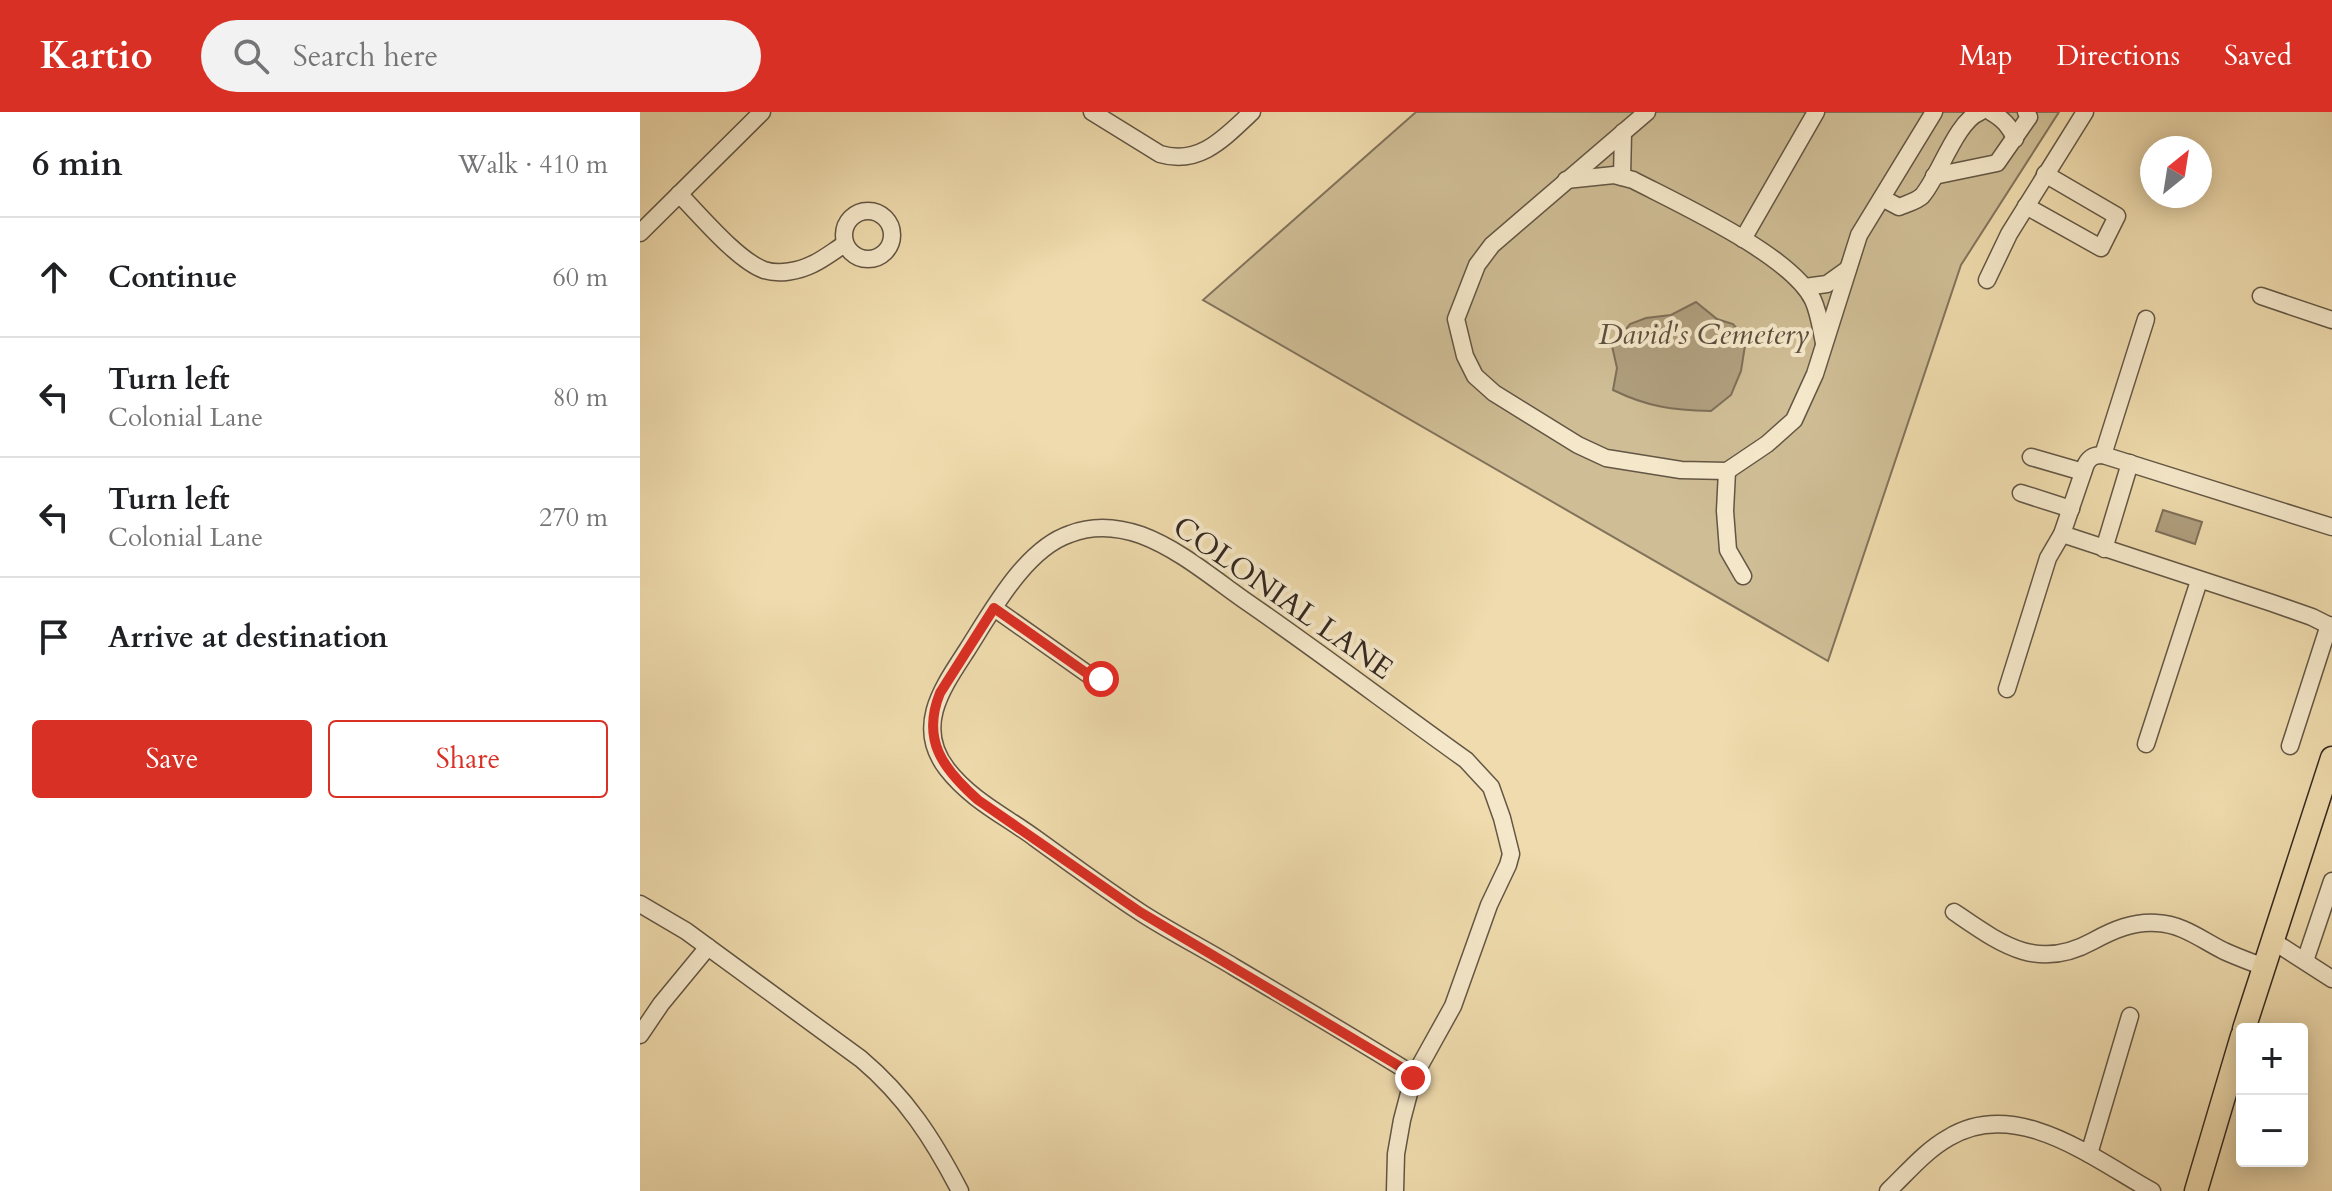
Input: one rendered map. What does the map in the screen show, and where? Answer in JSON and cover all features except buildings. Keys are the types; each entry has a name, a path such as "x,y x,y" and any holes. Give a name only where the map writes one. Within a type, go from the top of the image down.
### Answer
{"main road":[{"path":"2246,1023 2332,758"},
{"path":"2196,1191 2236,1056"}],"street":[{"path":"640,233 762,112"},
{"path":"1092,112 1160,154 1171,157 1206,151 1252,112"},
{"path":"1647,112 1492,245 1477,265 1456,319 1465,356 1475,376 1494,393 1566,438 1606,458 1681,470 1727,471 1767,444 1794,420 1815,374 1859,235 1934,112"},
{"path":"1743,239 1816,112"},
{"path":"1882,198 1899,207 1921,197 1955,140 1974,114 1980,112"},
{"path":"1991,112 2003,119 2015,139"},
{"path":"1934,176 1997,163 2029,117 2026,112"},
{"path":"1987,280 2009,234 2085,112"},
{"path":"1622,177 1623,132"},
{"path":"2026,206 2101,248 2117,216 2045,174"},
{"path":"1566,180 1614,175 1633,180 1743,239 1778,263 1805,287 1814,302 1824,344"},
{"path":"679,194 733,249 766,271 788,271 812,265 845,244"},
{"path":"1805,287 1827,284 1848,269"},
{"path":"2261,296 2332,320"},
{"path":"2103,455 2146,319"},
{"path":"2007,689 2048,558 2062,534 2089,458 2103,455 2332,527"},
{"path":"2031,457 2083,472"},
{"path":"2104,549 2130,463"},
{"path":"1727,471 1725,511 1728,550 1743,576"},
{"path":"2021,493 2071,509"},
{"name":"COLONIAL LANE","path":"1395,1191 1396,1154 1413,1078 1453,1006 1511,854 1491,787 1466,760 1202,570 1159,544 1141,535 1101,528 1084,529 1046,546 1033,557 994,608 940,693 933,719 934,738 945,767 978,800 1140,912 1337,1028 1409,1072 1413,1078"},
{"path":"2062,534 2299,612 2330,626 2290,746"},
{"path":"2146,744 2199,581"},
{"path":"994,608 1092,677 1101,679"},
{"path":"2305,961 2332,881"},
{"path":"640,904 686,931 882,1077 922,1124 960,1191"},
{"path":"1954,912 2002,944 2034,955 2067,953 2124,927 2158,923 2175,926 2264,967"},
{"path":"2273,941 2332,979"},
{"path":"640,1035 708,947"},
{"path":"2089,1154 2130,1016"},
{"path":"1888,1191 1932,1148 1950,1136 1980,1126 2003,1125 2034,1130 2066,1141 2152,1191"}],"green space":[{"name":"David's Cemetery","path":"1416,112 2059,112 1961,265 1828,661 1203,300"}],"shaded area":[{"path":"1696,302 1717,319 1733,324 1746,339 1741,371 1731,395 1711,411 1697,411 1649,404 1613,390 1617,368 1612,346 1630,324 1646,318 1671,315"},
{"path":"2163,510 2202,522 2195,544 2156,531"}],"route":[{"path":"1101,679 1092,677 994,608 935,705 934,738 945,767 978,800 1140,912 1337,1028 1409,1072 1413,1078"}]}
